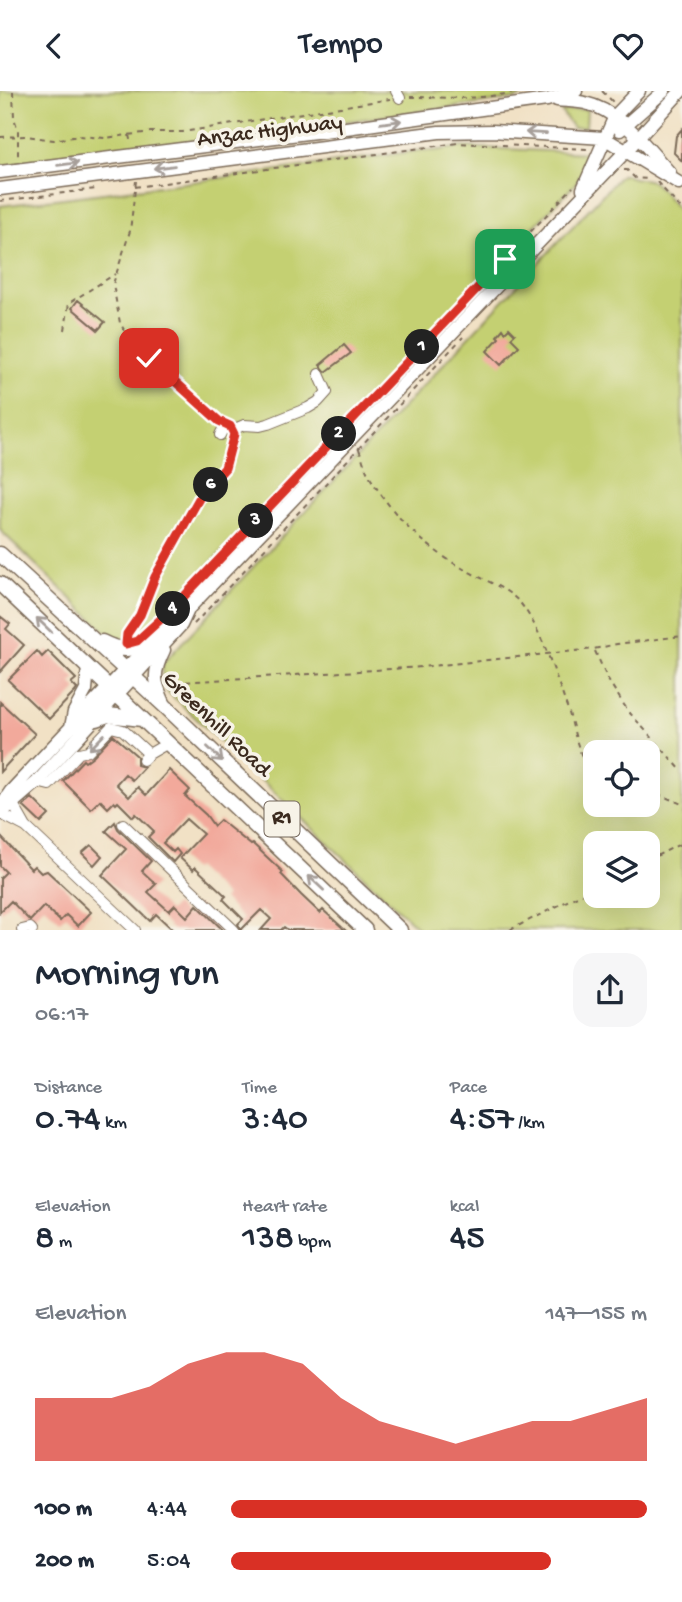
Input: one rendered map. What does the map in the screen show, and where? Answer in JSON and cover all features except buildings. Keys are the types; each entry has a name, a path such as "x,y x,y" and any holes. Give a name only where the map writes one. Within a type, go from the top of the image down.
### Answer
{"highway":[{"name":"Greenhill Road","path":"0,554 166,707 400,930"},
{"name":"Greenhill Road","path":"0,584 367,930"},
{"path":"83,630 115,649 126,651 152,641"},
{"path":"97,719 108,715 142,719"},
{"path":"365,896 358,902 356,909 367,930"}],"main road":[{"path":"547,100 576,91"},
{"path":"574,205 591,174 615,110 639,91"},
{"path":"604,138 626,127 664,91"},
{"path":"614,171 627,150 681,91"},
{"path":"547,100 586,103 615,110 626,127 681,184"},
{"name":"Anzac Highway","path":"0,172 314,133 547,100"},
{"name":"Anzac Highway","path":"0,189 439,132 492,131 604,138 681,184"},
{"path":"129,674 152,641 188,609 574,205 625,165 649,165"},
{"path":"0,807 8,794 71,728 168,640 181,625 188,609"},
{"path":"166,707 156,685 155,674 168,640"},
{"path":"71,728 74,712 86,690 88,667"},
{"path":"0,814 8,794 37,782 97,719 113,691"}],"street":[{"path":"220,435 224,427 232,430 244,425 268,424 318,402 327,392 319,374"},
{"path":"37,782 49,785 79,753 88,751 111,727 123,730 146,757 168,743"},
{"path":"8,794 26,827 129,928"},
{"path":"0,814 26,827"},
{"path":"123,824 234,930"}],"path":[{"path":"13,91 15,118 19,130 17,137 20,170"},
{"path":"0,137 26,136 54,140 183,132 398,95 454,98 517,91"},
{"path":"602,91 615,110"},
{"path":"130,135 131,148"},
{"path":"135,187 458,143 593,150"},
{"path":"614,171 627,170 635,178 652,178 682,210"},
{"path":"126,644 127,634 140,615 155,577 201,495 225,468 233,437 228,425 219,421 128,337 120,323 113,293 116,273 130,231 136,182"},
{"path":"174,607 576,184"},
{"path":"0,201 96,189"},
{"path":"65,330 69,303 82,292 116,273"},
{"path":"193,625 470,330"},
{"path":"359,448 369,477 390,507 426,545 515,596 534,626 546,654 583,756"},
{"path":"164,676 182,683 422,667 594,649 682,636"},
{"path":"594,649 617,695 682,771"},
{"path":"660,795 682,804"},
{"path":"660,854 682,843"},
{"path":"510,930 583,893"}],"green space":[{"path":"0,91 533,91 515,99 0,167"},
{"path":"587,109 586,127 573,128 561,111"},
{"path":"461,147 589,153 586,169 575,184 145,632 128,639 110,636 0,530 0,206"},
{"path":"621,175 648,180 660,189 682,214 682,930 420,930 167,691 162,680 163,663"}],"route":[{"path":"149,358 219,421 230,426 234,434 223,472 201,495 155,577 140,615 126,636 126,644 137,641 174,607 505,259"}]}
